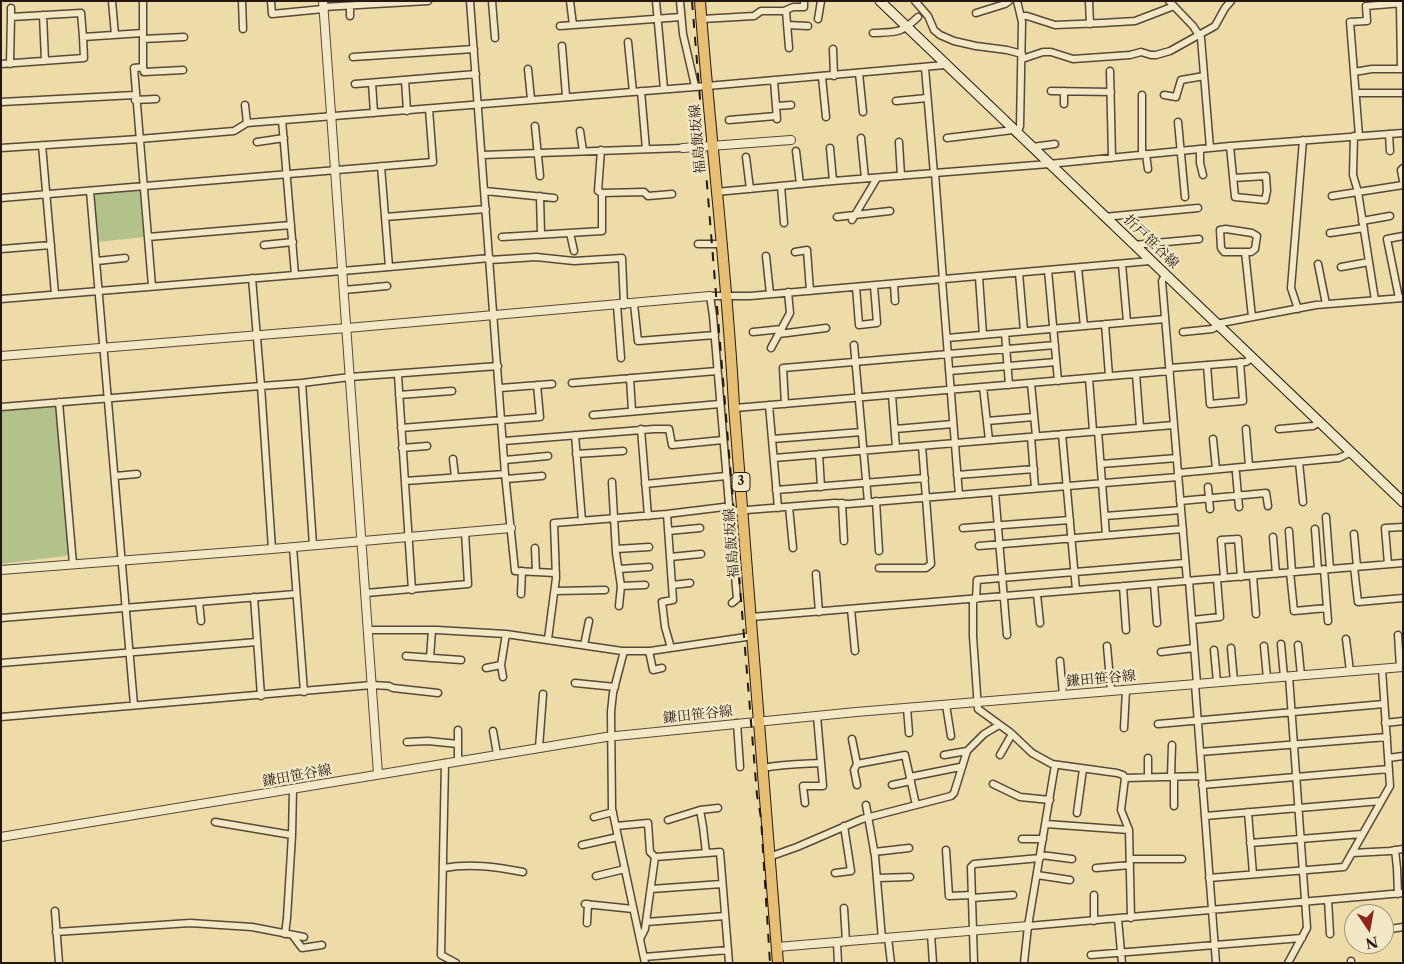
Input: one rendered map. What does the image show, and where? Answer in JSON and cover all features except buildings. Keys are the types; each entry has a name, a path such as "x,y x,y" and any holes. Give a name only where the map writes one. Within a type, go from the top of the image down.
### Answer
{"main road":[{"name":"福島飯坂線","path":"700,1 727,297 778,963"},
{"name":"折戸笹谷線","path":"880,1 1403,502"}],"street":[{"path":"112,1 115,35"},
{"path":"143,1 144,72 183,70"},
{"path":"242,1 243,29"},
{"path":"272,1 272,14 323,6 428,1"},
{"path":"470,1 495,315 504,460 515,571 556,573"},
{"path":"492,1 495,38"},
{"path":"570,1 573,25"},
{"path":"656,1 664,89"},
{"path":"680,1 683,34 695,86"},
{"path":"702,19 754,16 761,11 786,11 793,7 804,7 804,1"},
{"path":"818,20 821,1"},
{"path":"915,1 928,16 934,30 954,41 1007,50 1022,57 1051,52 1073,59 1130,55 1141,52 1156,55 1170,51 1214,26 1231,1"},
{"path":"976,13 1009,1"},
{"path":"948,138 1015,132 1020,126 1022,57 1021,16 1017,1"},
{"path":"1089,1 1090,24"},
{"path":"1021,16 1055,24 1135,21 1171,4 1199,36 1202,44 1210,148"},
{"path":"1354,72 1372,69 1402,69 1401,4 1366,6 1367,21 1350,22 1354,72 1356,93 1357,136 1354,175 1375,300"},
{"path":"323,6 378,774"},
{"path":"350,6 350,16"},
{"path":"10,64 12,8"},
{"path":"786,11 789,48"},
{"path":"1,64 84,58 81,13 11,17"},
{"path":"43,15 45,61"},
{"path":"560,26 681,16"},
{"path":"873,33 899,32 907,28 918,17"},
{"path":"787,25 808,26"},
{"path":"83,37 115,35 184,37"},
{"path":"628,42 633,92"},
{"path":"562,46 566,96"},
{"path":"353,58 474,49"},
{"path":"833,49 834,76"},
{"path":"1,148 234,131 247,123 478,105 566,96 774,81 945,65"},
{"path":"144,67 134,68 135,98 152,286"},
{"path":"925,68 935,173 959,495"},
{"path":"528,69 531,99"},
{"path":"1110,71 1112,158"},
{"path":"859,73 863,112"},
{"path":"355,84 476,74"},
{"path":"1164,95 1176,97 1181,80 1204,76"},
{"path":"822,77 826,117"},
{"path":"405,80 407,111"},
{"path":"729,120 777,117 774,81"},
{"path":"372,83 374,113"},
{"path":"641,91 646,148"},
{"path":"1051,91 1111,92"},
{"path":"1064,91 1064,104"},
{"path":"1356,93 1403,93"},
{"path":"1142,95 1144,154 1148,169"},
{"path":"896,100 927,98"},
{"path":"1,102 156,99"},
{"path":"245,105 247,123"},
{"path":"776,106 791,105"},
{"path":"1,198 433,162 429,109"},
{"path":"282,120 295,275"},
{"path":"1178,122 1185,198"},
{"path":"535,126 540,176"},
{"path":"580,131 583,151"},
{"path":"716,192 1049,164 1230,146 1403,133"},
{"path":"1389,134 1390,151"},
{"path":"257,142 284,138"},
{"path":"861,138 865,178"},
{"path":"482,155 683,148 791,140"},
{"path":"1298,308 1291,288 1303,140"},
{"path":"899,142 901,176"},
{"path":"1032,147 1055,144"},
{"path":"42,145 55,294"},
{"path":"1230,146 1233,178 1236,197 1265,200 1267,191 1266,176 1233,178"},
{"path":"830,148 833,181"},
{"path":"1200,149 1200,163 1203,175"},
{"path":"601,150 598,191 602,193 644,192 648,196 672,194"},
{"path":"796,151 800,184"},
{"path":"746,157 750,189"},
{"path":"381,166 389,267"},
{"path":"1332,196 1403,183 1401,170 1403,168"},
{"path":"854,218 877,178"},
{"path":"781,186 784,223"},
{"path":"90,191 134,705"},
{"path":"485,191 554,198"},
{"path":"502,237 602,231 602,193"},
{"path":"540,196 541,234"},
{"path":"1104,217 1198,208"},
{"path":"385,217 486,209"},
{"path":"837,217 854,218 890,211"},
{"path":"1330,233 1390,216"},
{"path":"148,237 291,224"},
{"path":"1220,230 1252,233 1257,236 1255,249 1252,252 1245,252 1224,252 1220,248 1220,230"},
{"path":"570,233 574,251"},
{"path":"1183,332 1212,329 1217,325 1298,308 1401,298 1387,239 1403,236"},
{"path":"1134,245 1199,240"},
{"path":"264,245 293,242"},
{"path":"698,244 721,244"},
{"path":"1,249 51,245"},
{"path":"794,252 806,250 810,291"},
{"path":"1245,252 1252,317"},
{"path":"766,256 770,294"},
{"path":"1,299 490,259 536,257 574,261 622,258 620,305 621,358"},
{"path":"96,261 125,258"},
{"path":"1,356 634,304 710,296 727,297 874,286 1150,261"},
{"path":"1341,267 1369,262"},
{"path":"1122,264 1127,322"},
{"path":"1318,264 1326,304"},
{"path":"1078,268 1084,326"},
{"path":"1048,270 1058,381"},
{"path":"1019,273 1024,331"},
{"path":"1165,275 1162,281 1185,563 1192,620 1202,785 1216,963"},
{"path":"979,277 983,334"},
{"path":"252,278 272,549"},
{"path":"894,284 895,301"},
{"path":"344,290 388,286"},
{"path":"856,287 859,325 877,323 874,286"},
{"path":"771,348 790,313 788,292"},
{"path":"710,296 737,599 732,603"},
{"path":"634,304 638,341 714,335"},
{"path":"946,338 1165,319"},
{"path":"1105,324 1109,376"},
{"path":"753,332 826,328"},
{"path":"1005,333 1009,385"},
{"path":"854,345 868,502"},
{"path":"785,404 783,368 1055,345"},
{"path":"735,408 1136,374 1246,362 1252,358"},
{"path":"949,371 1056,362"},
{"path":"1207,365 1210,404 1235,402 1243,401 1240,362"},
{"path":"1,406 498,366"},
{"path":"572,383 717,371"},
{"path":"1136,374 1140,427"},
{"path":"398,375 412,590"},
{"path":"630,378 632,411"},
{"path":"1089,378 1102,482 1106,536"},
{"path":"302,383 313,545"},
{"path":"1031,383 1034,416 1035,488"},
{"path":"500,388 552,384"},
{"path":"401,428 540,417 538,385"},
{"path":"984,387 989,440"},
{"path":"399,395 452,392"},
{"path":"892,395 896,448"},
{"path":"58,402 74,564"},
{"path":"593,414 720,404"},
{"path":"769,405 778,508"},
{"path":"987,421 1034,416"},
{"path":"1279,429 1313,426 1320,422"},
{"path":"895,428 953,424"},
{"path":"774,458 1174,424"},
{"path":"504,441 669,429 672,445 723,440"},
{"path":"1246,429 1249,466"},
{"path":"641,430 648,516"},
{"path":"772,439 862,432"},
{"path":"1062,434 1076,590"},
{"path":"575,435 582,521"},
{"path":"1213,439 1216,469"},
{"path":"402,448 427,446"},
{"path":"879,568 926,568 931,564 922,446"},
{"path":"576,454 622,450"},
{"path":"548,639 556,573 554,524 724,507 734,510 778,508 1068,486 1216,469 1340,458 1352,452"},
{"path":"819,454 822,486"},
{"path":"504,460 548,456"},
{"path":"1100,464 1176,458"},
{"path":"453,459 455,478"},
{"path":"1299,462 1302,502"},
{"path":"957,476 1034,469"},
{"path":"1236,473 1239,507"},
{"path":"114,476 137,474"},
{"path":"405,481 542,476"},
{"path":"645,484 726,476"},
{"path":"776,490 925,478"},
{"path":"612,482 616,549 621,586 619,606"},
{"path":"1208,487 1210,509"},
{"path":"995,492 1007,634"},
{"path":"1180,501 1266,492 1268,506"},
{"path":"876,502 879,551"},
{"path":"842,503 844,541"},
{"path":"789,507 793,548"},
{"path":"1105,516 1181,510"},
{"path":"667,514 673,600 662,602 665,627 671,648"},
{"path":"1326,517 1324,570 1328,621"},
{"path":"963,528 1070,520"},
{"path":"1388,564 1385,528 1403,526"},
{"path":"1,570 511,528"},
{"path":"668,531 700,528"},
{"path":"979,546 1183,529"},
{"path":"1314,529 1324,570"},
{"path":"1289,531 1294,611 1327,608"},
{"path":"366,593 468,584 465,532"},
{"path":"1354,534 1358,602 1403,598"},
{"path":"1273,537 1276,574"},
{"path":"1192,620 1220,617 1221,540 1238,539 1241,577"},
{"path":"293,547 304,692"},
{"path":"616,549 649,547"},
{"path":"535,548 536,572"},
{"path":"670,557 701,554"},
{"path":"1185,563 977,580 974,599 976,702 978,709 1012,734 1032,753 1055,765 1117,773 1124,778 1202,776"},
{"path":"751,617 1403,563"},
{"path":"619,569 649,567"},
{"path":"521,594 522,571"},
{"path":"816,574 819,612"},
{"path":"1253,576 1256,614"},
{"path":"672,585 690,583"},
{"path":"1154,584 1157,623"},
{"path":"621,586 645,585"},
{"path":"1123,586 1126,630"},
{"path":"555,591 605,590"},
{"path":"1,618 296,594"},
{"path":"1037,594 1040,623"},
{"path":"254,597 261,696"},
{"path":"199,602 201,621"},
{"path":"851,609 854,651"},
{"path":"584,645 589,621"},
{"path":"368,630 432,630 506,634 624,651 649,651 753,636"},
{"path":"430,658 432,630"},
{"path":"503,677 501,665 506,634"},
{"path":"1398,635 1402,667"},
{"path":"1346,639 1350,671"},
{"path":"1,663 257,642"},
{"path":"1281,644 1294,744 1307,928 1288,963"},
{"path":"1298,645 1301,675"},
{"path":"1107,646 1111,691"},
{"path":"1264,646 1267,678"},
{"path":"1160,652 1194,648"},
{"path":"1231,648 1234,681"},
{"path":"1214,650 1217,682"},
{"path":"624,651 611,712 613,812 644,960 728,950"},
{"path":"649,651 652,670 662,668"},
{"path":"406,656 461,660"},
{"path":"1060,661 1063,695"},
{"path":"486,668 501,665"},
{"name":"鎌田笹谷線","path":"1,837 611,736 907,708 1402,667"},
{"path":"1209,878 1344,867 1390,786 1382,669"},
{"path":"575,684 615,687"},
{"path":"1,716 372,686 389,686 438,693"},
{"path":"1124,728 1126,690"},
{"path":"539,748 543,694"},
{"path":"1158,724 1384,704"},
{"path":"946,705 951,736"},
{"path":"907,708 909,734"},
{"path":"805,803 803,786 823,786 818,716"},
{"path":"1386,723 1403,721"},
{"path":"737,723 740,767"},
{"path":"769,857 868,817 951,796 954,793 960,767 966,752 984,734 999,725"},
{"path":"458,730 458,761"},
{"path":"493,731 497,754"},
{"path":"1000,755 1012,734"},
{"path":"1200,752 1386,737"},
{"path":"852,739 857,764 854,770 857,785"},
{"path":"407,742 428,741 458,744"},
{"path":"1172,745 1174,806"},
{"path":"944,755 966,752"},
{"path":"857,764 905,755 916,805"},
{"path":"1388,758 1403,756"},
{"path":"1148,758 1148,777"},
{"path":"763,768 781,764 794,765 821,762"},
{"path":"445,763 442,955 456,963"},
{"path":"1024,963 1028,926 1055,765"},
{"path":"892,785 960,767"},
{"path":"1202,785 1389,768"},
{"path":"1077,813 1083,769"},
{"path":"1124,778 1120,810 1129,830 1131,918"},
{"path":"993,784 1020,797 1050,800"},
{"path":"285,934 292,835 293,789"},
{"path":"1205,816 1381,801"},
{"path":"866,805 885,938 891,963"},
{"path":"668,820 700,810 718,808"},
{"path":"700,810 704,827 706,853"},
{"path":"594,817 613,812"},
{"path":"1248,812 1253,874"},
{"path":"215,822 292,835"},
{"path":"616,826 648,823 650,852 655,856 720,852 729,963"},
{"path":"1046,824 1129,830"},
{"path":"835,873 851,871 844,826"},
{"path":"1250,844 1362,834"},
{"path":"582,845 618,837"},
{"path":"1022,839 1044,839"},
{"path":"874,852 909,848"},
{"path":"1352,852 1403,849"},
{"path":"946,850 949,896 1013,895"},
{"path":"777,947 1212,911 1400,893 1394,850"},
{"path":"640,939 645,930 655,856"},
{"path":"974,963 971,867 974,864 1040,857 1072,860"},
{"path":"1096,868 1130,862 1182,859"},
{"path":"444,868 470,865 491,866 524,872"},
{"path":"596,876 625,869"},
{"path":"1037,875 1070,880"},
{"path":"877,878 910,876"},
{"path":"651,888 722,884"},
{"path":"1094,895 1094,921"},
{"path":"1328,900 1330,934"},
{"path":"587,923 587,904 633,909"},
{"path":"844,908 846,942"},
{"path":"55,911 59,963"},
{"path":"646,922 725,916"},
{"path":"1118,919 1122,963"},
{"path":"56,932 190,923 252,926 304,938"},
{"path":"931,934 933,963"},
{"path":"293,936 297,944 302,948 322,945"},
{"path":"1091,955 1302,938"},
{"path":"837,943 838,963"}],"green space":[{"path":"140,190 144,237 98,242 94,193"},
{"path":"56,404 70,551 66,556 1,564 1,408"}],"railway":[{"path":"692,1 757,795 761,818 770,963"}]}
